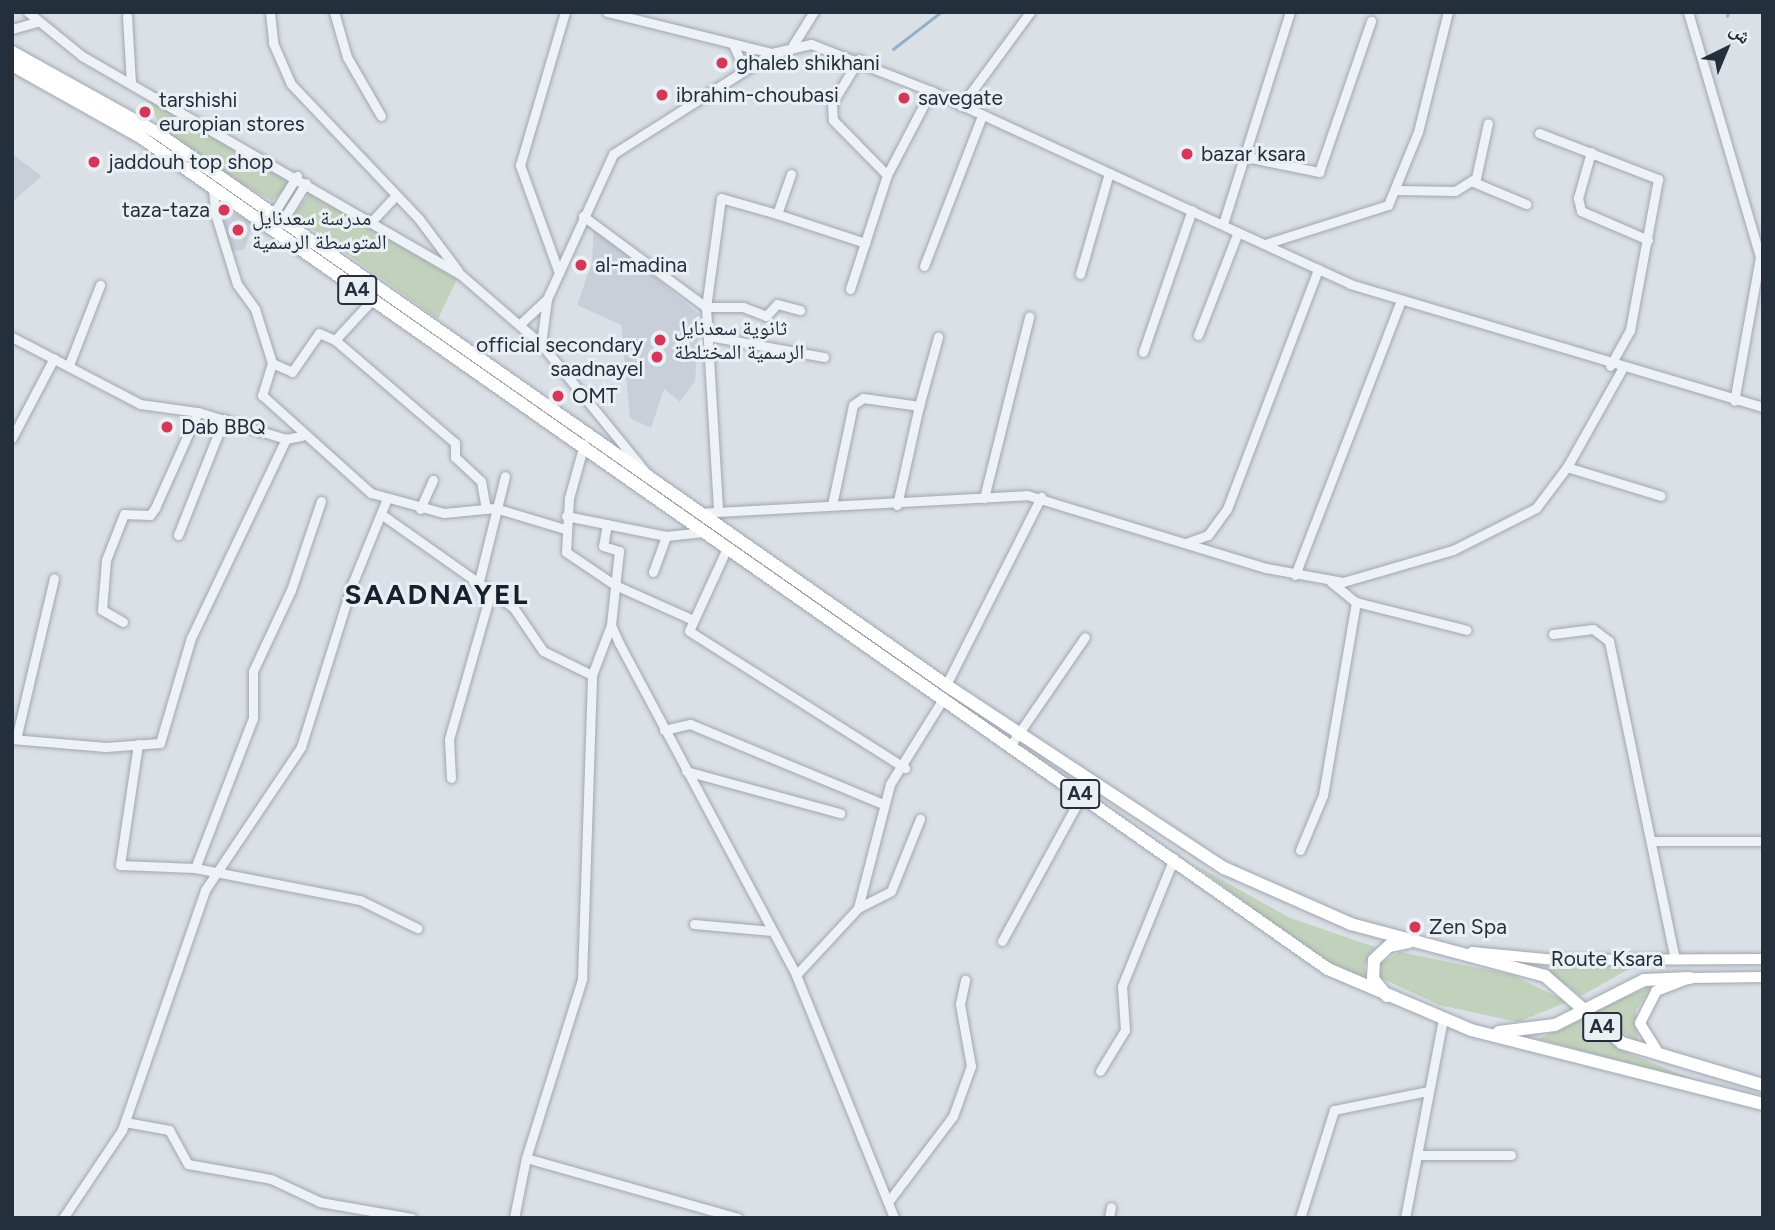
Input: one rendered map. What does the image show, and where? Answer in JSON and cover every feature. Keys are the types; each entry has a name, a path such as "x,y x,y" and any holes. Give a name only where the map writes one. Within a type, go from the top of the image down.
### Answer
{"highway":[{"name":"A4","path":"12,52 129,115 372,300 699,523 1019,735 1253,884 1413,941 1452,948 1545,976 1622,1044 1669,1062 1763,1085"},
{"name":"A4","path":"12,65 96,108 214,188 274,224 651,480 727,548 1174,858 1306,955 1393,1000 1471,1030 1763,1104"},
{"path":"1393,1000 1373,979 1374,960 1389,946 1413,941"},
{"path":"1471,1030 1533,1031 1644,980 1690,978"}],"main road":[{"name":"Route Ksara","path":"1452,948 1556,960 1763,959"},
{"name":"Route Ksara","path":"1669,1062 1645,1038 1640,1016 1656,991 1690,978 1763,977"}],"street":[{"path":"28,12 36,22 131,83 297,176 460,275 541,344 651,480"},
{"path":"270,12 273,43 291,84 395,196 460,275"},
{"path":"334,12 347,57 381,116"},
{"path":"559,273 520,165 565,12"},
{"path":"607,12 772,53"},
{"path":"793,45 814,12"},
{"path":"961,106 1030,12"},
{"path":"1223,225 1290,12"},
{"path":"1265,244 1365,215 1388,205 1398,190 1437,69 1448,12"},
{"path":"1688,12 1761,256 1734,401"},
{"path":"127,16 131,83"},
{"path":"1246,157 1319,172 1371,21"},
{"path":"12,29 36,22"},
{"path":"733,44 744,69"},
{"path":"541,344 547,299 583,216 620,148 744,69 793,45 859,59 1318,270 1401,301 1610,366 1763,407"},
{"path":"859,59 838,89 833,120 887,176"},
{"path":"850,289 887,176 931,91"},
{"path":"924,266 982,116"},
{"path":"1398,190 1455,191 1471,181 1488,123"},
{"path":"1539,133 1654,173 1648,240 1630,330 1610,366"},
{"path":"1591,152 1578,198 1581,211 1648,240"},
{"path":"1080,274 1109,173"},
{"path":"777,214 791,174"},
{"path":"274,224 297,176"},
{"path":"1471,181 1526,204"},
{"path":"274,224 306,183"},
{"path":"214,188 215,213 237,284 255,309 272,363 262,395 302,436 386,501 420,509 491,508 565,529"},
{"path":"372,221 395,196"},
{"path":"718,508 706,307 721,198 865,243"},
{"path":"1143,352 1192,211"},
{"path":"583,216 706,307 743,307 766,316 777,304 800,310"},
{"path":"1198,335 1238,232"},
{"path":"1185,543 1208,535 1227,509 1318,270"},
{"path":"69,365 100,285"},
{"path":"519,325 547,299"},
{"path":"335,340 372,300"},
{"path":"1295,575 1401,301"},
{"path":"984,498 1029,317"},
{"path":"272,363 292,372 317,335 335,340 455,443 459,462 481,481 491,508"},
{"path":"708,336 824,357"},
{"path":"12,337 140,404 198,412 286,439 302,436"},
{"path":"897,505 938,337"},
{"path":"12,439 54,358"},
{"path":"566,516 666,536 699,523 718,508 897,505 984,498 1041,497 1185,543 1295,575 1331,582 1453,550 1535,508 1567,467 1622,369"},
{"path":"832,505 855,402 919,406"},
{"path":"123,622 102,610 106,560 124,514 150,515 155,508 198,412"},
{"path":"178,535 225,419"},
{"path":"54,579 14,739 138,744 163,739 191,638 286,439"},
{"path":"584,444 566,516 568,554 615,586 691,619"},
{"path":"1567,467 1661,496"},
{"path":"479,581 491,508 505,476"},
{"path":"420,509 433,480"},
{"path":"946,685 1041,497"},
{"path":"195,868 253,718 253,671 291,590 321,501"},
{"path":"64,1218 125,1122 215,872 301,747 351,587 386,501"},
{"path":"381,514 479,581 520,615 542,651 592,676"},
{"path":"514,1218 526,1158 585,965 592,676 611,625 620,551 603,546 607,524"},
{"path":"653,572 666,536"},
{"path":"727,548 691,619 690,631 737,666 905,768"},
{"path":"1331,582 1356,602 1467,630"},
{"path":"451,778 449,739 491,592"},
{"path":"1300,850 1323,795 1356,602"},
{"path":"611,625 664,730 796,975 894,1218"},
{"path":"1553,634 1593,629 1609,641 1675,959"},
{"path":"1010,746 1085,637"},
{"path":"858,908 883,804 943,699"},
{"path":"664,730 690,724 883,804"},
{"path":"138,744 120,865 195,868 360,900 417,928"},
{"path":"686,771 840,813"},
{"path":"1002,941 1082,795"},
{"path":"796,975 858,908 891,891 920,819"},
{"path":"1652,841 1763,841"},
{"path":"1100,1071 1125,1030 1122,986 1174,858"},
{"path":"694,924 772,931"},
{"path":"888,1202 953,1116 971,1066 960,1004 965,980"},
{"path":"1405,1218 1443,1019"},
{"path":"1300,1218 1334,1110 1428,1091"},
{"path":"125,1122 169,1130 188,1164 271,1179 320,1202 412,1218"},
{"path":"1417,1155 1511,1155"},
{"path":"526,1158 738,1218"},
{"path":"1109,1218 1111,1207"}],"shaded area":[{"path":"12,154 42,176 12,202"},
{"name":"مدرسة سعدنايل المتوسطة الرسمية","path":"218,205 254,223 244,250 231,251"},
{"name":"ثانوية سعدنايل الرسمية المختلطة","path":"594,226 700,315 695,381 680,402 664,389 651,428 630,418 621,325 577,305 592,262"}],"green space":[{"path":"147,96 288,178 284,190 272,201 235,180 160,127"},
{"path":"310,193 457,279 438,319 293,215"},
{"path":"1194,864 1290,918 1375,947 1364,966 1367,982 1310,952"},
{"path":"1400,952 1513,975 1567,1002 1518,1022 1439,1005 1381,978 1378,965"},
{"path":"1638,964 1581,996 1545,969 1590,968"},
{"path":"1654,985 1636,1010 1638,1042 1592,1011"},
{"path":"1584,1019 1623,1051 1699,1082 1538,1039"}],"waterway":[{"path":"893,49 941,12"},
{"path":"1727,16 1728,12"}],"place":[{"name":"ghaleb shikhani","path":"722,63"},
{"name":"ibrahim-choubasi","path":"662,95"},
{"name":"savegate","path":"904,98"},
{"name":"tarshishi europian stores","path":"145,112"},
{"name":"bazar ksara","path":"1187,154"},
{"name":"jaddouh top shop","path":"94,162"},
{"name":"taza-taza","path":"224,210"},
{"name":"مدرسة سعدنايل المتوسطة الرسمية","path":"238,230"},
{"name":"al-madina","path":"581,265"},
{"name":"ثانوية سعدنايل الرسمية المختلطة","path":"660,340"},
{"name":"official secondary saadnayel","path":"657,357"},
{"name":"OMT","path":"558,396"},
{"name":"Dab BBQ","path":"167,427"},
{"name":"Zen Spa","path":"1415,927"}],"district":[{"name":"SAADNAYEL","path":"437,594"}]}
